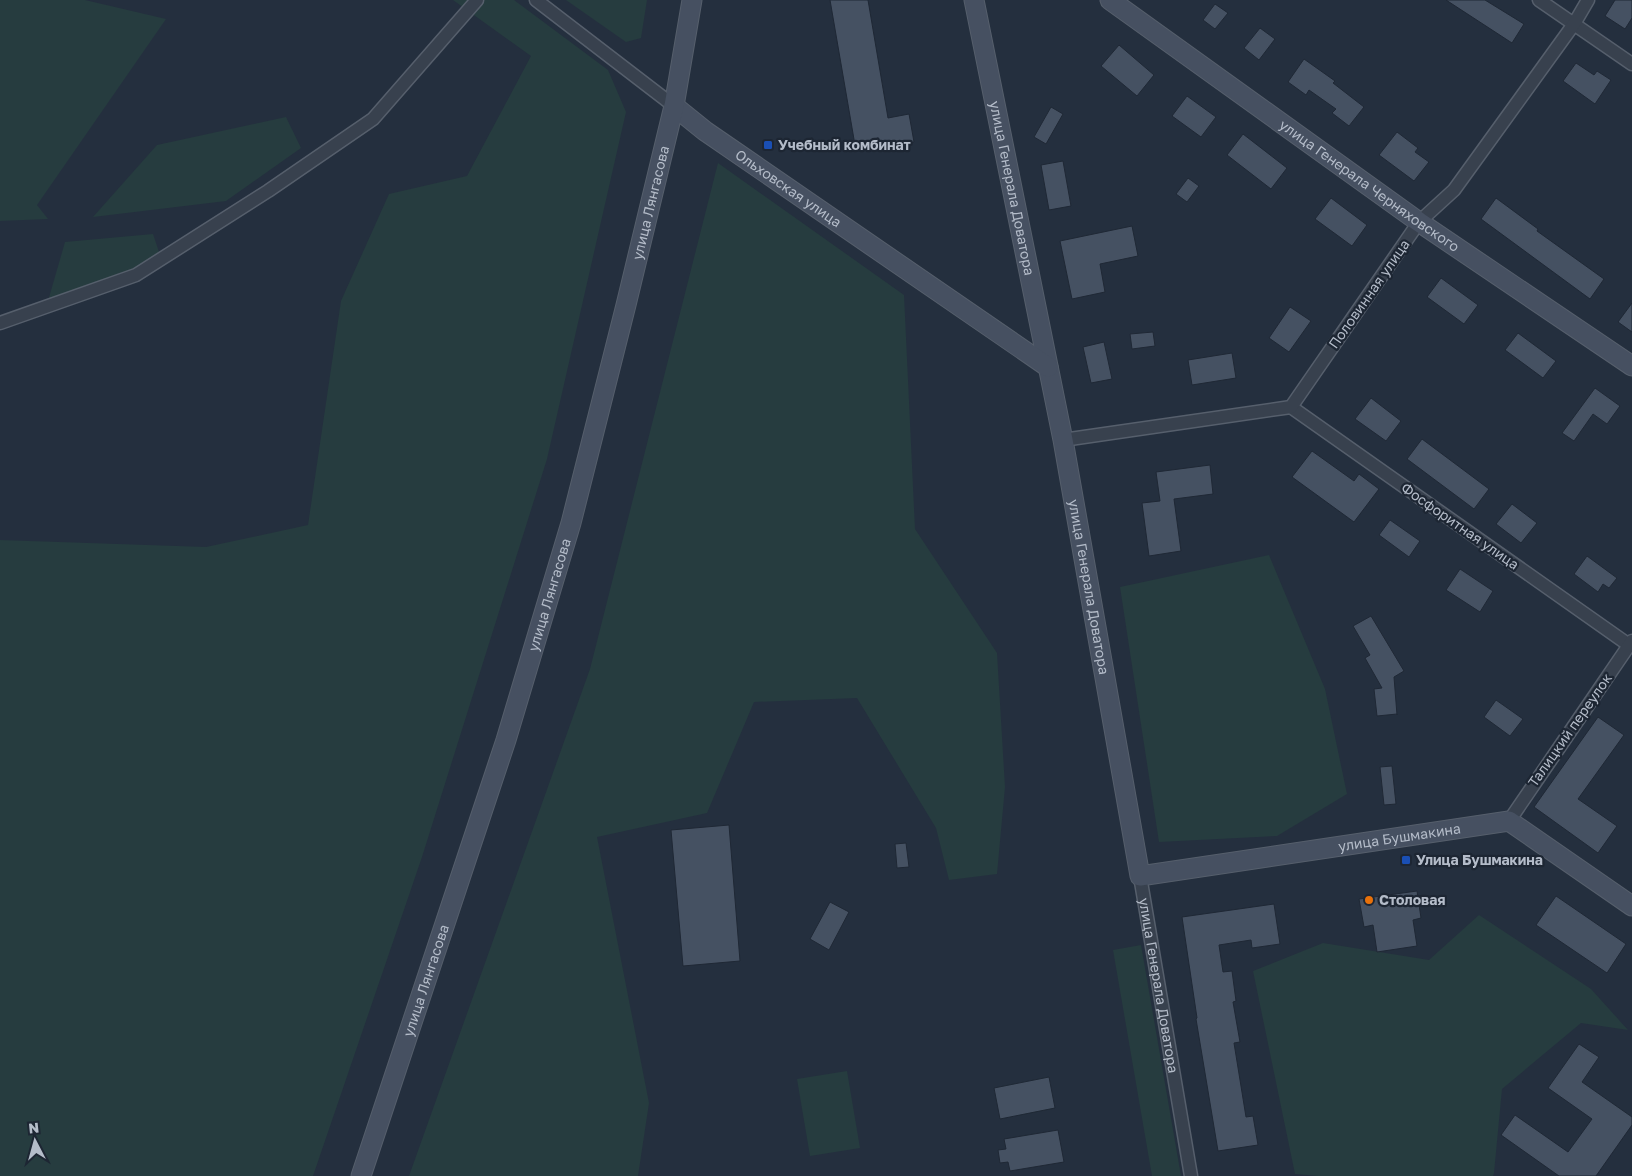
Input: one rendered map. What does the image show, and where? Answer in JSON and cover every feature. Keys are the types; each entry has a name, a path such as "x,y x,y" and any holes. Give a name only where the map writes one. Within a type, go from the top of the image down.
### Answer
{"street":[{"path":"0,324 136,275 268,191 373,119 477,0"},
{"name":"Ольховская улица","path":"536,0 705,131 1048,367"},
{"name":"улица Лянгасова","path":"361,1176 506,740 571,523 674,106 692,0"},
{"name":"улица Генерала Доватора","path":"974,0 1064,440 1191,1176"},
{"name":"улица Генерала Черняховского","path":"1110,0 1419,222 1632,366"},
{"path":"1539,0 1632,64"},
{"name":"Половинная улица","path":"1292,407 1419,222 1454,190 1574,24 1588,0"},
{"path":"1064,440 1292,407"},
{"name":"Фосфоритная улица","path":"1292,407 1631,643"},
{"name":"Талицкий переулок","path":"1509,821 1631,643"},
{"path":"1509,821 1632,906"},
{"name":"улица Бушмакина","path":"1140,876 1509,821"}],"green space":[{"path":"0,0 85,0 166,19 37,205 48,219 0,221"},
{"path":"453,0 514,0 608,70 626,112 547,459 422,857 313,1176 0,1176 0,540 206,547 308,525 341,301 389,194 467,176 531,56"},
{"path":"566,0 647,0 641,38 626,42"},
{"path":"286,117 301,148 226,201 93,217 157,145"},
{"path":"718,163 904,295 915,529 997,653 1005,787 997,874 949,880 936,828 857,698 754,702 707,813 597,837 649,1103 638,1176 409,1176 590,669"},
{"path":"153,234 159,252 136,273 48,301 65,242"},
{"path":"1269,555 1325,689 1347,794 1277,836 1159,842 1120,587"},
{"path":"1479,915 1591,989 1628,1030 1581,1023 1502,1089 1493,1176 1318,1176 1295,1174 1253,971 1323,943 1429,960"},
{"path":"1141,945 1181,1176 1152,1176 1113,950"},
{"path":"847,1071 860,1148 810,1156 797,1079"}],"building":[{"path":"830,0 868,0 888,118 909,114 914,142 856,151"},
{"path":"1446,0 1485,0 1524,24 1512,43"},
{"path":"1615,0 1632,0 1632,18 1625,29 1605,16"},
{"path":"1215,4 1228,13 1215,29 1203,20"},
{"path":"1260,28 1275,39 1259,60 1244,48"},
{"path":"1119,45 1154,75 1137,96 1101,66"},
{"path":"1304,59 1335,81 1333,83 1364,107 1349,126 1332,113 1336,109 1309,90 1306,95 1288,82"},
{"path":"1576,63 1594,75 1597,71 1611,80 1595,104 1563,81"},
{"path":"1187,96 1216,117 1201,137 1172,116"},
{"path":"1051,107 1063,114 1046,144 1034,137"},
{"path":"1397,132 1418,148 1415,152 1429,162 1414,181 1379,155"},
{"path":"1243,134 1287,168 1271,189 1227,155"},
{"path":"1063,161 1071,206 1049,210 1041,165"},
{"path":"1188,178 1199,186 1187,202 1176,194"},
{"path":"1331,198 1367,225 1352,246 1315,219"},
{"path":"1496,198 1538,229 1537,231 1604,279 1590,299 1481,219"},
{"path":"1132,226 1138,256 1100,264 1105,292 1072,299 1060,241"},
{"path":"1441,278 1478,305 1464,324 1427,297"},
{"path":"1632,303 1632,332 1618,322"},
{"path":"1290,307 1311,321 1289,352 1269,338"},
{"path":"1153,332 1155,346 1132,349 1130,334"},
{"path":"1518,333 1556,361 1543,378 1505,350"},
{"path":"1104,342 1112,379 1091,383 1083,347"},
{"path":"1232,353 1236,378 1192,385 1188,360"},
{"path":"1595,388 1620,406 1607,424 1593,414 1574,441 1562,433"},
{"path":"1371,398 1401,421 1386,441 1355,419"},
{"path":"1422,439 1489,489 1474,509 1407,459"},
{"path":"1312,451 1354,481 1359,474 1379,489 1354,522 1292,477"},
{"path":"1210,465 1213,494 1174,499 1181,551 1149,556 1142,503 1160,501 1156,472"},
{"path":"1512,504 1537,523 1521,543 1496,524"},
{"path":"1390,520 1420,541 1409,557 1379,535"},
{"path":"1587,556 1617,578 1609,588 1603,584 1598,592 1574,574"},
{"path":"1460,569 1493,591 1480,612 1446,590"},
{"path":"1371,616 1404,671 1394,677 1397,714 1377,716 1374,689 1382,688 1365,658 1370,655 1353,626"},
{"path":"1496,700 1523,719 1510,736 1484,717"},
{"path":"1598,717 1624,735 1578,799 1617,826 1598,853 1534,807"},
{"path":"1392,766 1396,804 1384,805 1380,767"},
{"path":"729,825 740,961 683,966 671,830"},
{"path":"906,843 909,867 897,868 895,844"},
{"path":"1417,891 1421,918 1413,920 1417,946 1377,952 1373,925 1364,927 1359,899"},
{"path":"1556,896 1626,944 1607,973 1536,925"},
{"path":"830,902 849,912 829,950 810,939"},
{"path":"1274,904 1280,944 1252,948 1251,940 1219,945 1223,972 1232,971 1236,1001 1233,1002 1240,1042 1234,1043 1246,1117 1253,1116 1258,1145 1218,1151 1196,1019 1182,917"},
{"path":"1579,1044 1599,1057 1582,1082 1632,1117 1632,1125 1596,1176 1559,1176 1501,1135 1515,1115 1568,1152 1592,1119 1548,1088"},
{"path":"1049,1077 1055,1108 1000,1119 994,1088"},
{"path":"1058,1130 1064,1162 1010,1171 1008,1162 1000,1163 998,1150 1006,1149 1004,1139"}],"place":[{"name":"Учебный комбинат","path":"768,145"},
{"name":"Улица Бушмакина","path":"1406,860"},
{"name":"Столовая","path":"1369,900"}]}
